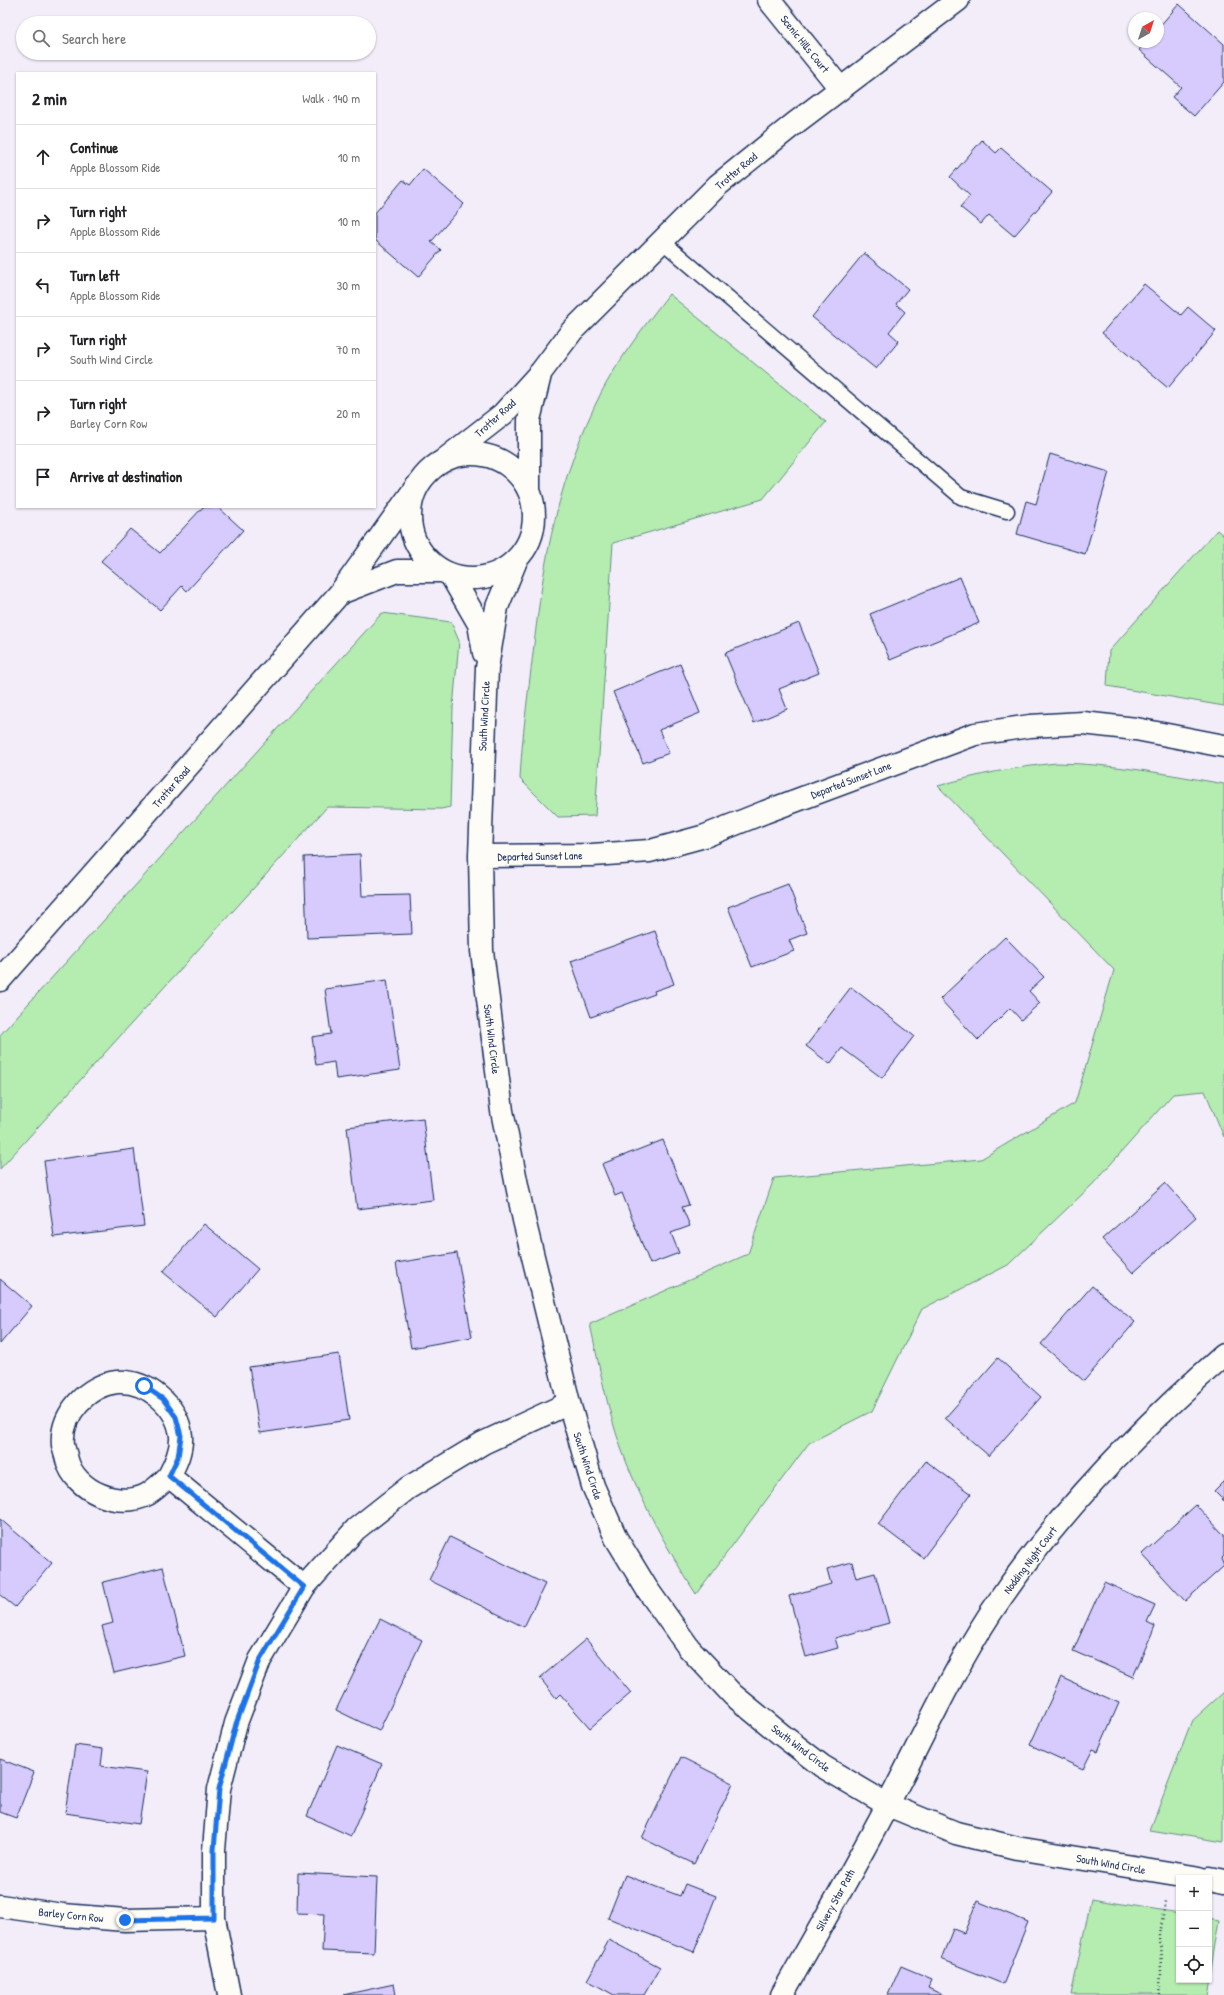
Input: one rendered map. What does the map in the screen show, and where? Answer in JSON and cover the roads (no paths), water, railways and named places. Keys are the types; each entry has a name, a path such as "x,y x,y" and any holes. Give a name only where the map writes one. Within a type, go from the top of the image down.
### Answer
{"street":[{"name":"Scenic Hills Court","path":"769,0 840,88"},
{"name":"Trotter Road","path":"444,460 503,414 541,372 572,331 718,185 840,88 958,0"},
{"name":"Trotter Road","path":"529,490 529,420 541,372"},
{"path":"463,454 483,455 502,462 518,473 529,490 535,509 534,528 527,547 515,563 486,578 446,574 422,555 411,534 409,510 416,487 428,471 444,460 463,454"},
{"name":"Trotter Road","path":"0,980 340,593 416,487"},
{"name":"South Wind Circle","path":"515,563 497,607 487,668 480,856 482,952 502,1111 524,1220 569,1403 593,1486 616,1538 647,1589 689,1648 734,1695 822,1766 888,1805 964,1835 1017,1848 1177,1875"},
{"name":"Trotter Road","path":"340,593 397,570 446,574"},
{"name":"South Wind Circle","path":"446,574 479,624 487,668"},
{"name":"Departed Sunset Lane","path":"480,856 592,856 650,851 705,836 975,734 1030,726 1083,723 1136,729 1224,746"},
{"name":"Nodding Night Court","path":"888,1805 957,1671 990,1615 1026,1564 1069,1510 1117,1458 1189,1385 1224,1354"},
{"path":"118,1382 144,1386 163,1399 176,1417 181,1436 178,1457 169,1476 148,1494 129,1499 107,1498 82,1484 69,1467 63,1444 67,1420 81,1399 98,1387 118,1382"},
{"path":"229,1995 214,1918 214,1850 219,1789 236,1724 260,1660 304,1587 356,1529 408,1488 483,1443 569,1403"},
{"path":"169,1476 304,1587"},
{"name":"Silvery Star Path","path":"782,1995 888,1805"},
{"path":"1212,1880 1224,1882"},
{"name":"Barley Corn Row","path":"0,1906 63,1915 125,1920 214,1918"}],"lane":[{"path":"662,241 961,497 1007,511"}]}
